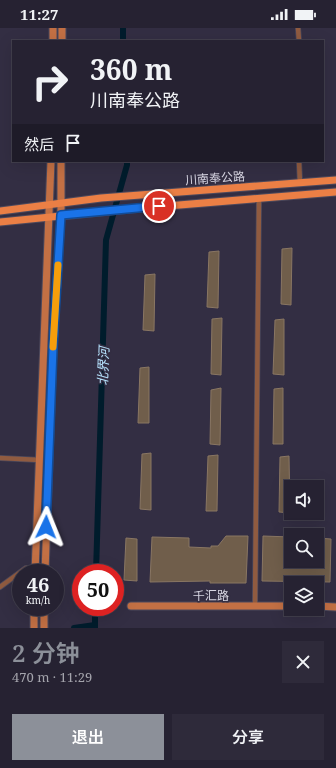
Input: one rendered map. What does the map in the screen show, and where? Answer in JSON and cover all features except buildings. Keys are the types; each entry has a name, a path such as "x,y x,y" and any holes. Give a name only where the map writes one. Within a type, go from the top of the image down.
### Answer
{"main road":[{"path":"53,28 53,40"},
{"path":"62,28 62,40"},
{"path":"35,564 45,346 45,291 51,162"},
{"path":"45,564 53,348 61,215 61,162"},
{"name":"川南奉公路","path":"0,211 102,198 336,180"},
{"name":"川南奉公路","path":"0,222 48,216 336,192"},
{"name":"千汇路","path":"131,606 284,606"},
{"path":"324,606 336,607"},
{"path":"34,616 34,628"},
{"path":"44,616 44,628"}],"street":[{"path":"298,28 299,40"},
{"path":"299,162 300,183"},
{"path":"255,606 259,198"},
{"path":"0,458 40,460"},
{"path":"0,587 12,578"}],"waterway":[{"name":"北界河","path":"123,28 123,40"},
{"name":"北界河","path":"96,564 106,240 127,162"},
{"name":"北界河","path":"95,616 95,628"},
{"path":"74,628 95,625"}],"slow traffic":[{"path":"53,347 58,265"}],"route":[{"path":"46,527 53,348 61,215 159,206"}]}
